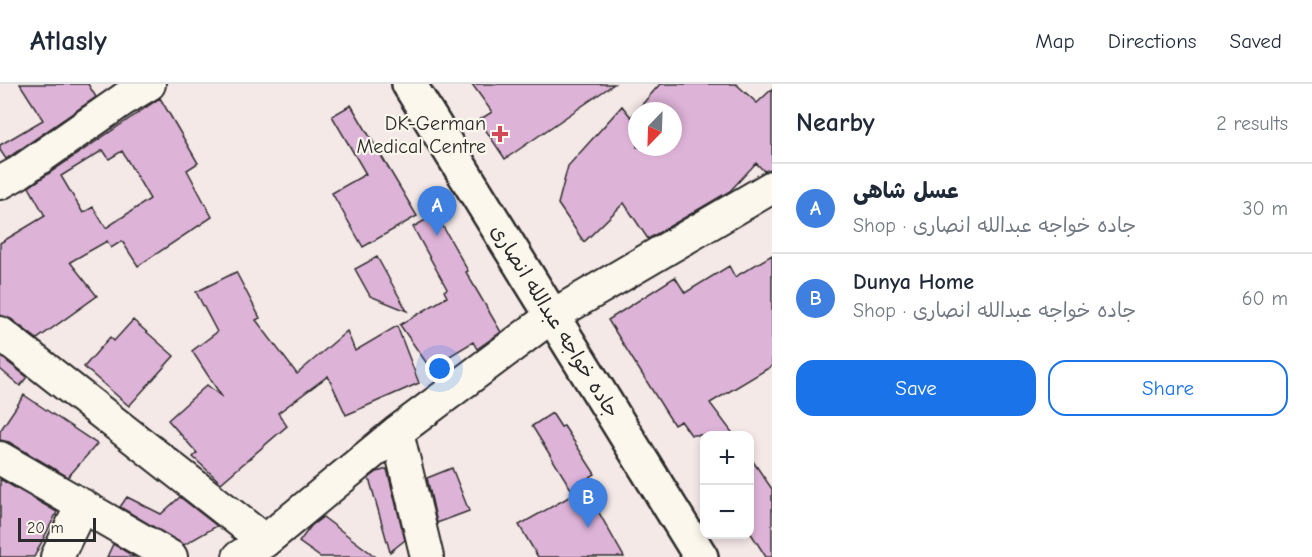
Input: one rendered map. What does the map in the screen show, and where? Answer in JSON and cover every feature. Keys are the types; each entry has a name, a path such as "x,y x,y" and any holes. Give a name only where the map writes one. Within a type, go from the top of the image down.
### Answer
{"main road":[{"name":"جاده خواجه عبدالله انصاری","path":"409,84 701,557"}],"street":[{"path":"0,183 146,85"},
{"path":"239,557 266,541 397,432 552,316 772,186"},
{"path":"0,333 266,541"},
{"path":"397,432 427,557"},
{"path":"0,458 171,557"},
{"path":"57,557 82,505"}],"building":[{"path":"20,84 88,84 96,97 6,159 0,150 0,145 43,120"},
{"path":"472,84 614,84 505,159 479,120 492,112"},
{"path":"660,84 736,84 757,103 772,89 772,169 764,171 756,163 730,191 648,239 624,203 584,242 558,204 568,166 622,106 628,113 628,156 682,156 682,102 644,102"},
{"path":"160,98 198,163 187,170 212,217 138,266 122,241 111,248 107,241 70,262 97,296 37,339 11,319 0,315 0,243 45,216 29,187","holes":["103,150 109,159 122,151 150,199 106,228 93,207 83,213 61,176"]},
{"path":"351,105 417,216 363,247 332,193 366,174 332,116"},
{"path":"436,214 501,332 477,349 473,342 430,368 400,325 447,297 444,291 447,289 413,227"},
{"path":"772,255 772,366 710,403 731,431 700,431 700,435 691,435 681,421 674,425 608,320 675,277 685,293 729,266 735,277"},
{"path":"377,257 407,311 370,296 355,269"},
{"path":"236,272 260,318 256,320 297,374 347,331 355,351 397,326 419,383 346,415 328,376 278,413 287,426 221,483 193,457 197,453 168,420 207,385 222,397 192,351 217,332 196,292"},
{"path":"133,320 174,356 129,406 84,367 110,337 114,341"},
{"path":"0,356 27,377 20,386 0,369"},
{"path":"24,395 97,444 68,477 9,442 0,440 0,431"},
{"path":"552,413 561,427 564,426 595,474 571,489 532,426"},
{"path":"754,463 772,489 772,557 766,557 754,538"},
{"path":"452,468 469,511 437,523 427,478"},
{"path":"387,469 405,540 390,552 369,478"},
{"path":"0,479 57,512 34,557 0,557"},
{"path":"585,488 624,557 538,557 519,525"},
{"path":"127,497 161,514 180,497 217,526 184,545 120,507"},
{"path":"323,517 376,557 320,557 299,542 311,526"},
{"path":"113,544 135,557 107,557"}],"place":[{"name":"DK-German Medical Centre","path":"500,134"},
{"name":"عسل شاهی","path":"437,236"},
{"name":"Dunya Home","path":"588,528"}]}
